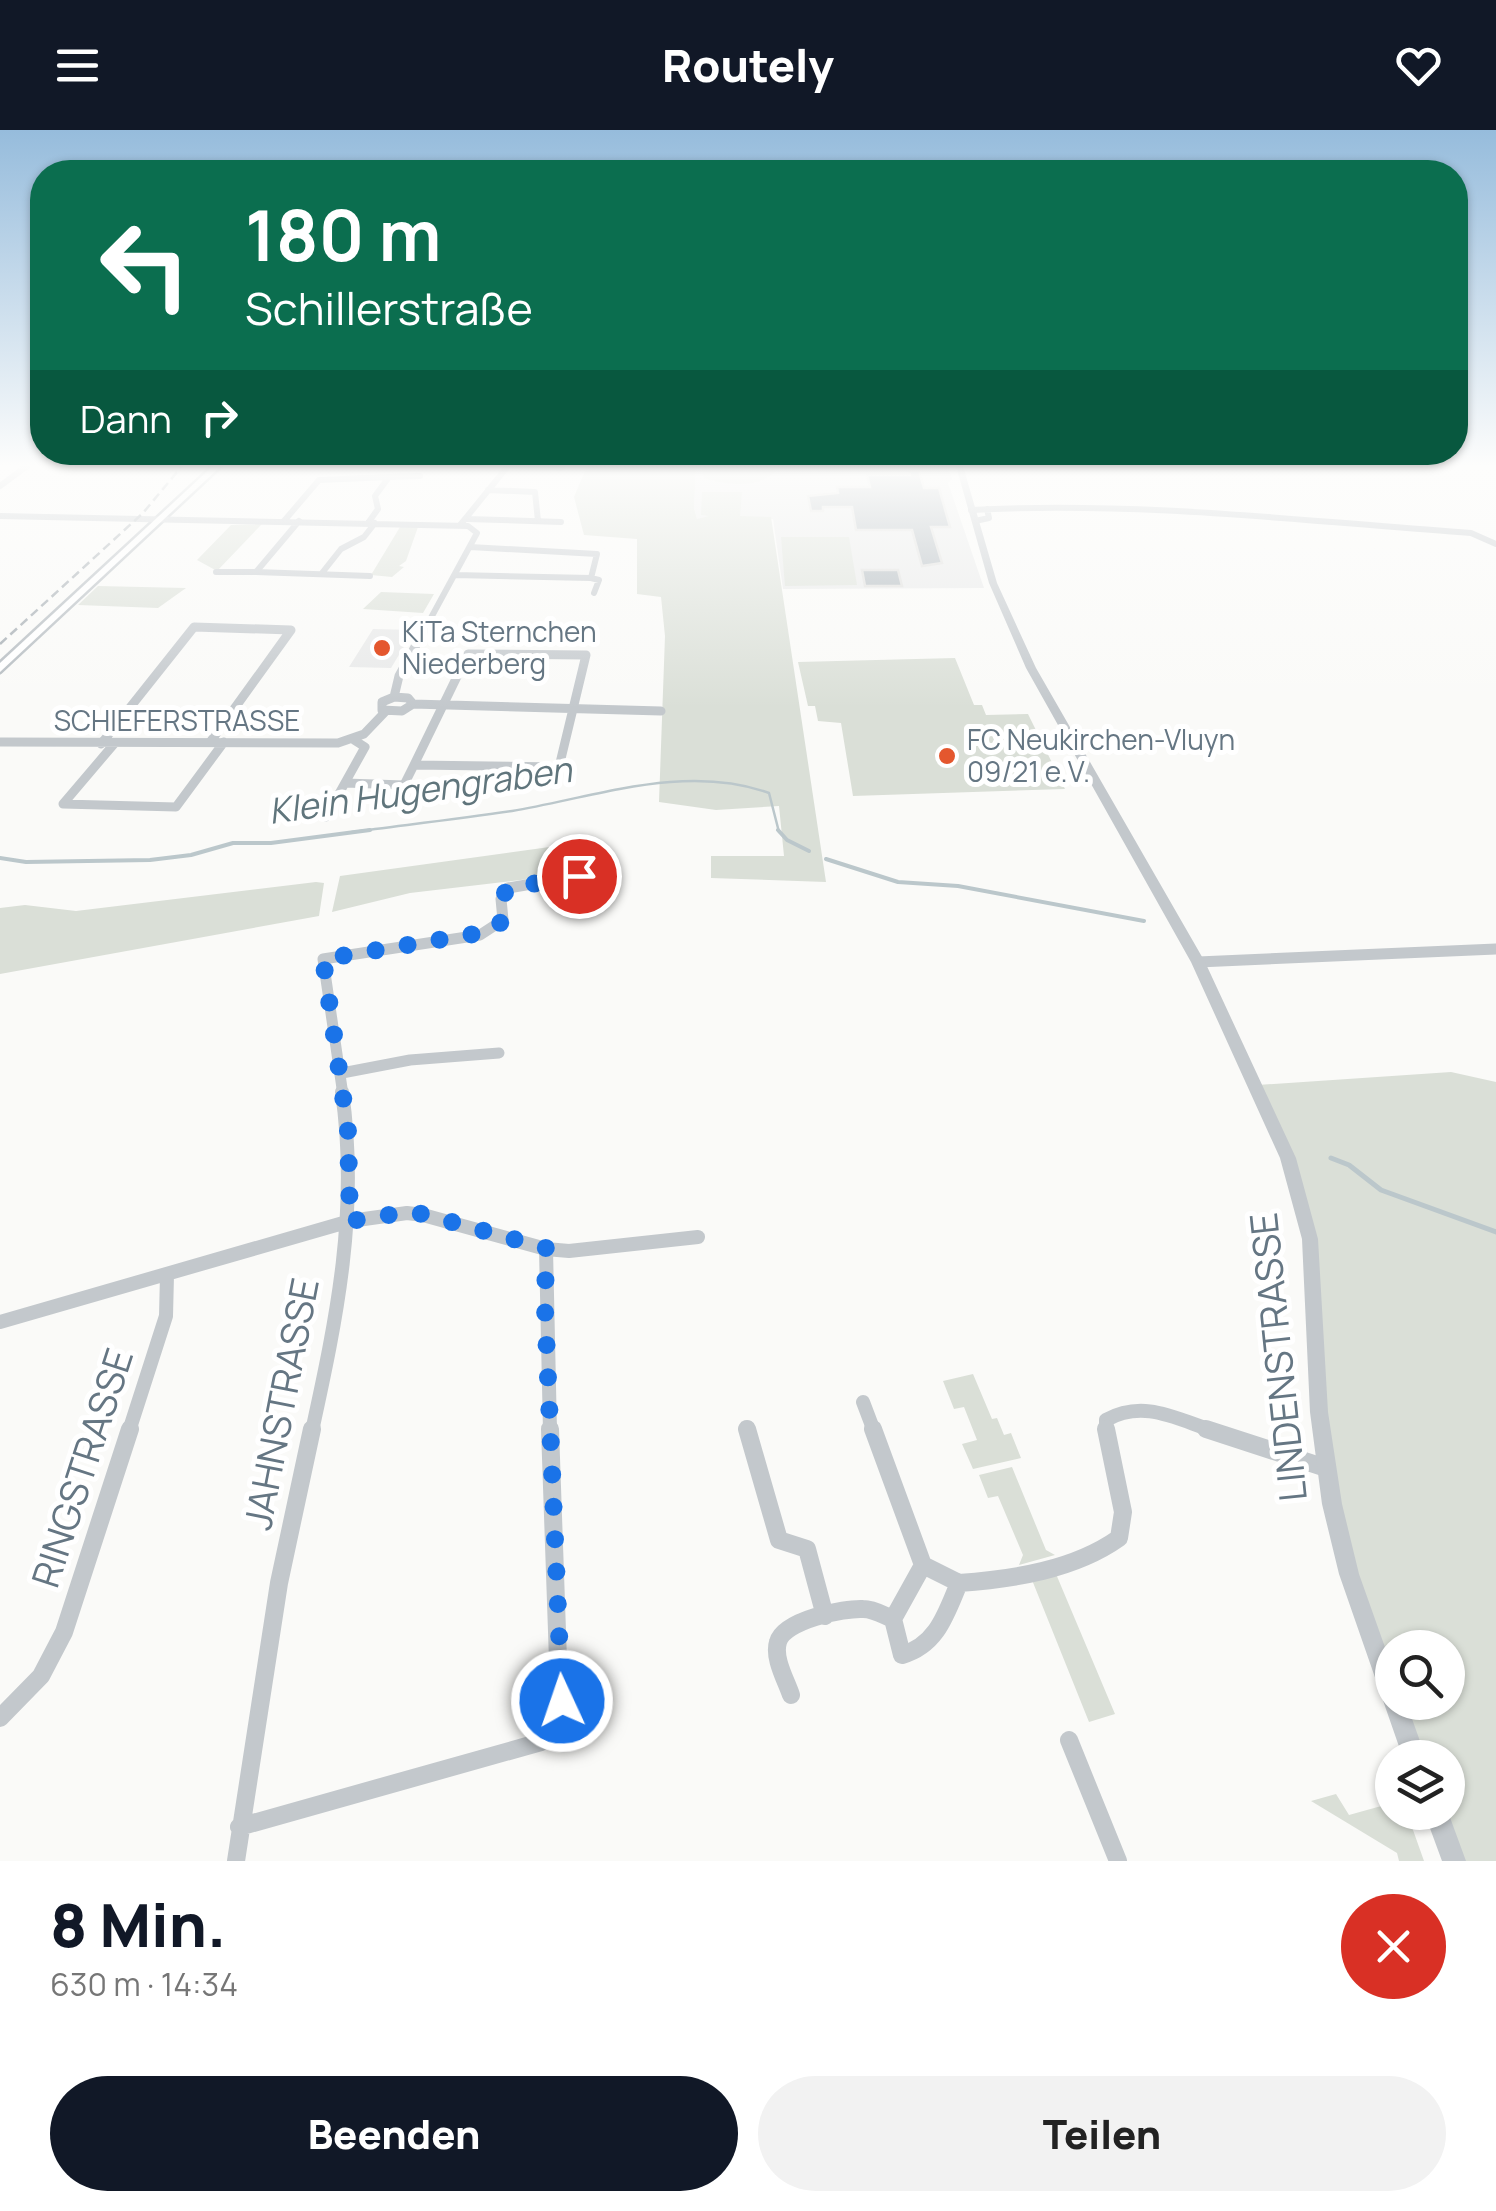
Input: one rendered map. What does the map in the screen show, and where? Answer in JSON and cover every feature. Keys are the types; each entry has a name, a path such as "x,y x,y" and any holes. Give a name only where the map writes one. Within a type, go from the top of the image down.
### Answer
{"main road":[{"path":"0,665 126,547"}],"street":[{"path":"256,572 277,547"},
{"path":"322,574 345,547"},
{"path":"394,697 399,676 470,547"},
{"path":"482,547 597,554 591,578"},
{"name":"LINDENSTRASSE","path":"983,547 1031,668 1198,962 1257,1085 1300,1196 1310,1239 1319,1412 1326,1468 1349,1574 1375,1647"},
{"path":"216,572 370,576"},
{"path":"455,575 591,578 599,580 594,593"},
{"path":"102,744 194,627 291,630 211,742"},
{"path":"345,783 404,784 468,654 586,655 559,767 414,765"},
{"path":"413,704 408,698 394,697 382,702 380,708 402,711 413,704 661,711"},
{"path":"326,817 364,747 354,740 386,711"},
{"name":"SCHIEFERSTRASSE","path":"0,742 318,744 354,740"},
{"path":"114,744 64,804 176,808 224,742"},
{"name":"JAHNSTRASSE","path":"236,1861 279,1583 324,1376 350,1221 348,1131 323,959 492,931 503,920 501,899 508,888 579,876"},
{"path":"1198,962 1496,949"},
{"path":"342,1073 410,1060 499,1053"},
{"path":"0,1322 350,1221 407,1212 569,1251 698,1237"},
{"path":"239,1827 542,1742 560,1718 546,1248"},
{"name":"RINGSTRASSE","path":"0,1718 41,1676 64,1632 166,1316 168,1275"},
{"path":"863,1402 923,1565 958,1583 982,1583 1092,1555 1119,1538 1124,1510 1104,1441 1106,1420 1126,1409 1152,1410 1326,1468"},
{"path":"747,1429 779,1540 808,1548 825,1616"},
{"path":"923,1565 893,1620 902,1655 916,1653 931,1644 958,1583"},
{"path":"790,1695 777,1646 782,1633 793,1625 867,1609 893,1620"},
{"path":"1069,1740 1118,1861"},
{"path":"1443,1830 1454,1861"}],"shaded area":[{"path":"210,547 240,547 217,571 197,560"},
{"path":"388,547 411,547 406,561 399,566 404,567 392,577 371,575"},
{"path":"637,547 775,547 826,882 711,878 711,856 784,856 779,806 716,810 659,802 665,636 661,597 637,594"},
{"path":"777,547 970,547 984,588 783,589"},
{"path":"782,547 851,547 857,585 785,586"},
{"path":"98,586 186,588 158,608 78,605"},
{"path":"381,592 434,594 423,613 363,609"},
{"name":"KiTa Sternchen Niederberg","path":"373,629 414,630 391,668 349,667"},
{"name":"FC Neukirchen-Vluyn 09/21 e.V.","path":"955,658 974,705 982,705 986,715 1028,714 1065,789 853,796 841,723 818,721 815,706 808,706 798,662"},
{"path":"600,840 604,870 410,893 332,912 340,876"},
{"path":"324,883 319,916 0,974 0,908 25,905 76,911"},
{"path":"1451,1072 1496,1082 1496,1861 1454,1861 1450,1830 1465,1830 1465,1740 1409,1740 1401,1720 1465,1720 1465,1630 1375,1630 1375,1642 1332,1504 1310,1239 1257,1085"},
{"path":"973,1374 992,1419 997,1418 1004,1435 1011,1433 1021,1458 973,1469 962,1444 977,1440 964,1407 954,1409 943,1381"},
{"path":"1012,1467 1046,1550 1055,1555 1019,1565 1023,1555 998,1496 988,1498 979,1475"},
{"path":"1056,1574 1115,1714 1089,1722 1032,1580"},
{"path":"1336,1794 1349,1815 1375,1808 1375,1830 1413,1830 1424,1861 1399,1861 1397,1853 1311,1801"}],"building":[{"path":"917,547 937,547 942,563 922,566"},
{"path":"862,570 898,570 902,586 865,586"}],"waterway":[{"name":"Klein Hugengraben","path":"352,832 512,811 640,786 706,781 769,793 779,831"},
{"name":"Klein Hugengraben","path":"0,858 26,862 150,860 191,855 233,843 271,843 370,830"},
{"name":"Klein Hugengraben","path":"779,831 787,840 809,851"},
{"name":"Klein Hugengraben","path":"826,859 898,882 958,886 1144,921"},
{"path":"1331,1158 1349,1165 1381,1190 1496,1232"}],"railway":[{"path":"0,644 106,547"}],"place":[{"name":"KiTa Sternchen Niederberg","path":"382,648"},
{"name":"FC Neukirchen-Vluyn 09/21 e.V.","path":"947,756"}],"route":[{"path":"562,1701 545,1309 546,1248 423,1214 407,1212 350,1221 348,1131 323,959 492,931 506,912 501,899 508,888 579,876"}]}
